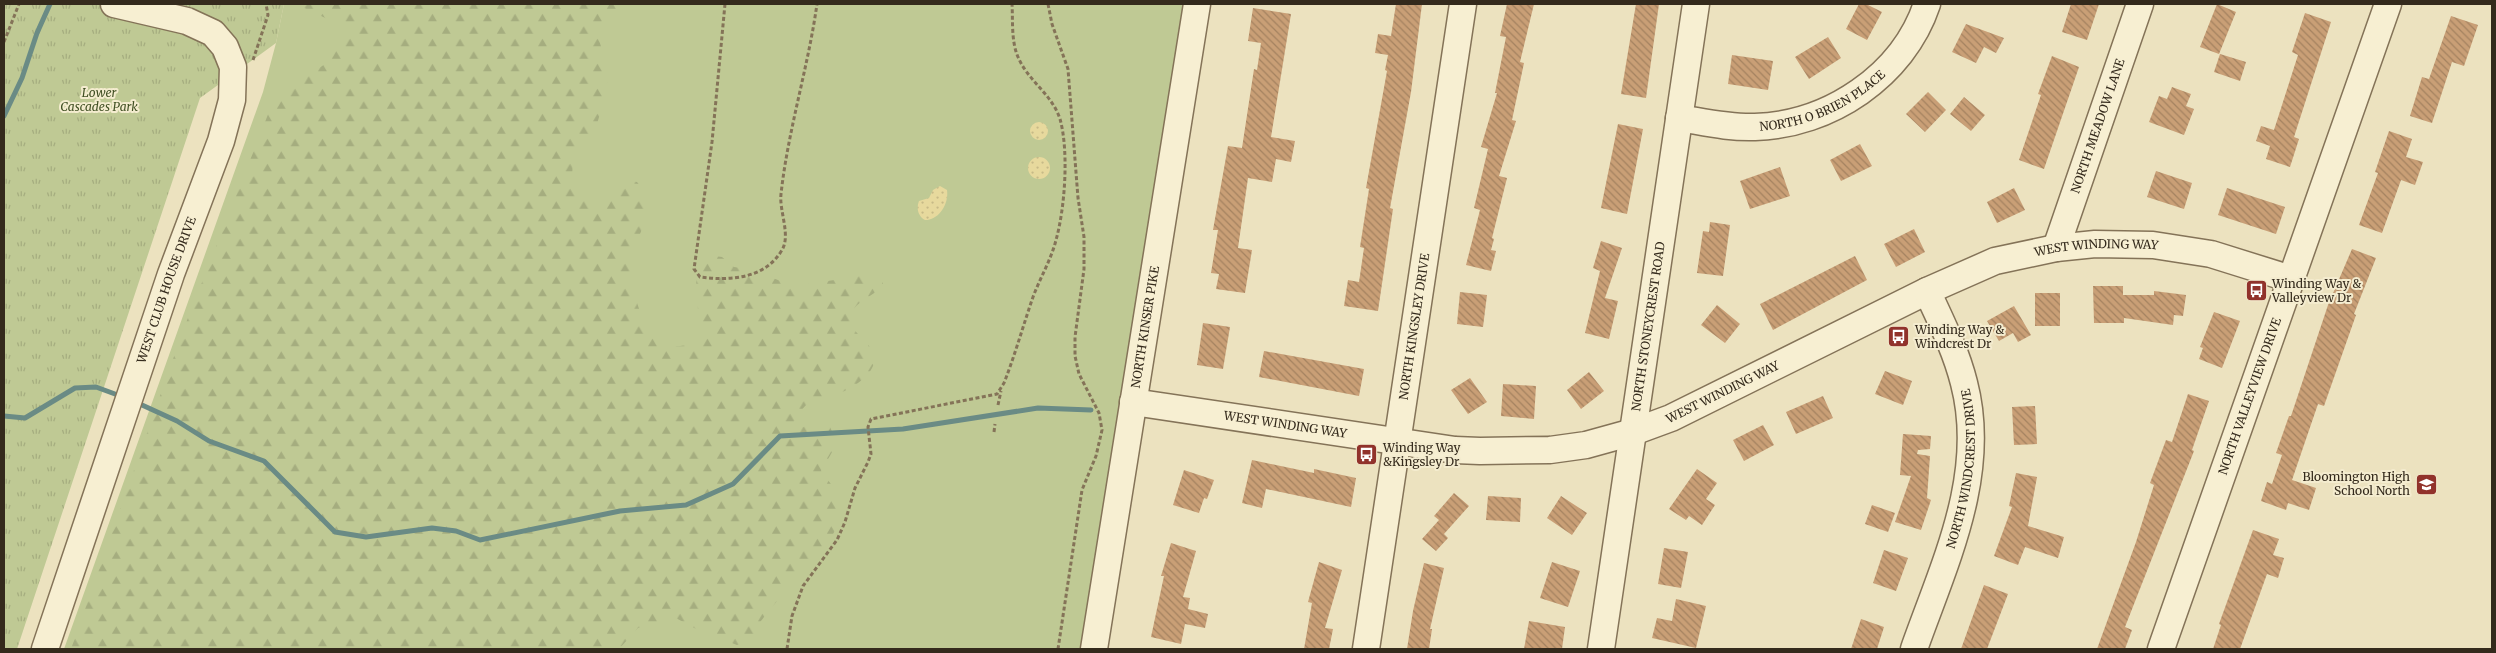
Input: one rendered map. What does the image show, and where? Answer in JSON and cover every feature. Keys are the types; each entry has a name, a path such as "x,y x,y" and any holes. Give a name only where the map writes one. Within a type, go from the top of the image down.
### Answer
{"street":[{"name":"WEST CLUB HOUSE DRIVE","path":"45,649 168,283 221,141 232,100 233,67 225,47 213,33 187,21 149,8 114,4"},
{"name":"NORTH KINSER PIKE","path":"1094,649 1197,4"},
{"name":"NORTH KINGSLEY DRIVE","path":"1366,649 1463,4"},
{"name":"NORTH STONEYCREST ROAD","path":"1601,649 1696,4"},
{"name":"NORTH O BRIEN PLACE","path":"1679,118 1729,126 1755,127 1794,122 1834,108 1857,94 1887,68 1903,49 1915,30 1927,4"},
{"name":"NORTH MEADOW LANE","path":"2056,248 2140,4"},
{"name":"NORTH VALLEYVIEW DRIVE","path":"2161,649 2388,4"},
{"name":"WEST WINDING WAY","path":"1133,402 1455,450 1518,452 1586,445 1633,432 1701,404 1927,291 1995,261 2056,248 2111,244 2184,248 2239,261 2291,279"},
{"name":"NORTH WINDCREST DRIVE","path":"1914,649 1965,504 1971,448 1969,407 1962,376 1950,340 1927,291"}],"path":[{"path":"4,42 19,4"},
{"path":"725,4 711,150 694,269 700,277 710,279 748,276 772,262 782,250 784,232 780,196 817,4"},
{"path":"998,405 1001,389 1056,239 1066,152 1059,117 1050,98 1028,73 1018,56 1012,4"},
{"path":"1048,4 1052,24 1068,69 1084,252 1075,356 1079,374 1099,413 1102,436 1082,490 1058,649"},
{"path":"1066,152 1075,151"},
{"path":"787,649 796,604 803,586 837,540 845,522 855,488 871,454 868,427 871,419 980,399 997,394 1001,389"},
{"path":"994,432 995,424"}],"green space":[{"name":"Lower Cascades Park","path":"4,4 284,4 276,43 200,98 17,649 4,649"},
{"path":"284,4 1184,4 1083,649 64,649 263,92"},
{"path":"296,4 622,4 600,23 599,39 608,73 606,94 593,137 573,156 572,180 590,199 604,200 626,180 637,182 647,196 649,210 636,246 632,277 635,297 645,324 653,337 661,343 671,346 684,345 691,343 700,333 696,280 701,262 707,255 722,257 734,267 749,269 794,286 841,279 867,272 880,274 883,284 876,292 855,308 850,320 852,327 873,352 875,360 872,368 860,382 849,389 807,404 793,423 800,428 812,424 830,427 834,440 833,450 821,471 840,496 839,523 826,547 810,567 799,574 756,627 753,639 737,645 698,630 674,617 638,628 619,649 71,649 184,328 278,89 306,77 325,64 344,37 340,25"}],"sand":[{"path":"1039,122 1047,127 1048,131 1043,139 1039,140 1031,135 1030,131 1035,123"},
{"path":"1039,157 1047,160 1050,168 1047,176 1039,179 1031,176 1028,168 1031,160"},
{"path":"940,186 947,190 945,206 935,217 925,220 918,212 919,201 929,198 933,190"}],"building":[{"path":"1396,4 1422,4 1411,92 1390,208 1393,209 1378,311 1344,306 1348,280 1359,282 1364,248 1360,247 1369,189 1366,188 1387,71 1385,70 1388,55 1375,53 1378,34 1391,36"},
{"path":"1507,4 1534,4 1520,62 1524,63 1512,120 1516,121 1499,176 1507,178 1492,238 1494,239 1491,250 1496,251 1491,271 1466,265 1480,210 1474,208 1488,149 1481,147 1497,93 1495,93 1506,37 1500,36"},
{"path":"1636,4 1659,4 1646,98 1621,94"},
{"path":"1859,4 1866,4 1882,12 1867,40 1846,29"},
{"path":"2071,4 2099,4 2087,40 2062,32"},
{"path":"2217,4 2236,12 2219,54 2200,47"},
{"path":"1253,8 1291,14 1271,137 1295,141 1291,162 1276,159 1272,182 1248,178 1238,248 1252,250 1245,293 1216,289 1219,274 1211,273 1218,230 1213,230 1228,146 1242,148 1254,69 1257,70 1261,43 1248,41"},
{"path":"2305,13 2331,22 2294,137 2299,139 2290,167 2266,159 2270,146 2256,141 2261,126 2274,130 2298,55 2292,52"},
{"path":"2451,16 2478,25 2464,66 2452,62 2432,123 2410,116 2422,77 2429,79"},
{"path":"1966,24 2004,38 1996,53 1984,47 1976,63 1952,52"},
{"path":"1828,37 1841,58 1809,79 1795,57"},
{"path":"2220,54 2246,62 2240,81 2214,72"},
{"path":"1732,55 1773,61 1768,90 1728,84"},
{"path":"2052,56 2079,67 2044,169 2019,160 2041,95 2038,94"},
{"path":"2172,87 2191,94 2186,106 2194,109 2184,135 2149,122 2159,96 2167,99"},
{"path":"1928,92 1946,110 1925,132 1906,114"},
{"path":"1964,97 1985,115 1971,131 1950,114"},
{"path":"1618,124 1643,129 1627,214 1601,208"},
{"path":"2389,131 2412,139 2406,157 2423,162 2415,185 2401,180 2382,233 2359,225 2378,173 2375,172"},
{"path":"1860,144 1872,166 1841,181 1830,160"},
{"path":"1780,167 1790,196 1750,209 1740,181"},
{"path":"2156,171 2192,183 2184,209 2147,197"},
{"path":"2014,188 2025,210 1997,223 1987,202"},
{"path":"2227,188 2285,207 2276,234 2218,215"},
{"path":"1710,222 1730,225 1723,276 1697,273 1703,231 1709,232"},
{"path":"1914,229 1925,252 1896,267 1884,244"},
{"path":"1601,241 1622,248 1605,298 1618,301 1609,339 1585,333 1600,271 1593,268"},
{"path":"2352,249 2376,258 2354,314 2356,315 2324,406 2318,404 2292,480 2316,488 2309,510 2288,503 2286,510 2261,501 2267,482 2272,484 2282,455 2276,453 2289,416 2291,416 2328,305"},
{"path":"1855,256 1867,280 1773,330 1760,304"},
{"path":"2093,286 2123,286 2123,295 2154,295 2154,291 2186,295 2183,316 2174,315 2173,325 2124,318 2124,323 2094,323"},
{"path":"1460,292 1487,295 1483,327 1457,324"},
{"path":"2035,293 2060,293 2060,326 2035,326"},
{"path":"1717,305 1740,324 1725,343 1701,325"},
{"path":"2014,306 2031,335 2018,342 2013,333 1999,341 1987,321"},
{"path":"2214,312 2240,321 2222,368 2199,359 2203,348 2200,347"},
{"path":"1203,323 1230,327 1223,369 1197,365"},
{"path":"1264,351 1364,369 1359,396 1259,377"},
{"path":"1885,371 1912,381 1903,405 1875,394"},
{"path":"1589,372 1604,391 1581,409 1567,390"},
{"path":"1470,378 1487,402 1468,414 1451,390"},
{"path":"1503,384 1536,386 1534,419 1501,416"},
{"path":"2188,394 2209,401 2192,450 2194,451 2125,627 2132,630 2125,649 2097,649 2136,542 2154,485 2150,483 2166,440 2172,442"},
{"path":"1823,396 1833,418 1796,434 1786,412"},
{"path":"2035,406 2037,444 2014,445 2012,407"},
{"path":"1763,425 1774,445 1744,461 1733,440"},
{"path":"1903,434 1931,436 1930,449 1918,450 1917,454 1930,456 1927,498 1931,500 1921,530 1895,522 1911,476 1900,475"},
{"path":"1252,460 1314,473 1314,469 1356,478 1351,507 1266,489 1262,508 1242,503"},
{"path":"1697,469 1717,483 1706,499 1715,505 1702,525 1689,516 1686,520 1669,509"},
{"path":"1184,470 1214,480 1207,499 1204,498 1199,513 1173,505"},
{"path":"2016,473 2037,477 2028,526 2064,537 2058,558 2025,547 2018,565 1994,556 2012,507 2009,506"},
{"path":"1454,493 1469,506 1444,534 1448,538 1436,551 1422,539 1439,520 1434,516"},
{"path":"1488,496 1521,498 1520,522 1486,520"},
{"path":"1561,496 1587,513 1572,535 1547,518"},
{"path":"1872,505 1895,513 1888,532 1865,524"},
{"path":"2253,530 2279,539 2273,555 2284,558 2278,578 2267,574 2240,649 2213,649 2221,625 2219,624"},
{"path":"1171,543 1196,551 1183,597 1190,598 1188,609 1208,614 1205,628 1185,624 1181,644 1151,637 1164,576 1161,576"},
{"path":"1664,548 1688,552 1681,588 1658,584"},
{"path":"1884,550 1908,558 1896,591 1873,583"},
{"path":"1319,562 1342,570 1325,628 1333,629 1329,649 1304,649 1312,603 1308,602"},
{"path":"1552,562 1580,571 1568,607 1540,598"},
{"path":"1424,563 1444,568 1430,629 1432,629 1429,649 1407,649 1413,611"},
{"path":"1984,585 2008,594 1987,649 1961,649"},
{"path":"1676,599 1706,606 1696,648 1652,638 1657,618 1672,621"},
{"path":"1861,619 1884,627 1877,649 1851,649"},
{"path":"1529,621 1565,627 1562,649 1524,649"}],"waterway":[{"path":"4,116 22,78 37,33 50,4"},
{"path":"4,416 25,418 75,388 96,387 115,394"},
{"path":"142,405 177,421 209,441 264,461 335,532 366,537 432,528 456,531 480,540 620,511 686,505 733,484 780,436 903,429 1038,408 1091,410"}],"place":[{"name":"Winding Way & Valleyview Dr","path":"2256,291"},
{"name":"Winding Way & Windcrest Dr","path":"1899,337"},
{"name":"Winding Way &Kingsley Dr","path":"1367,455"},
{"name":"Bloomington High School North","path":"2426,484"}]}
